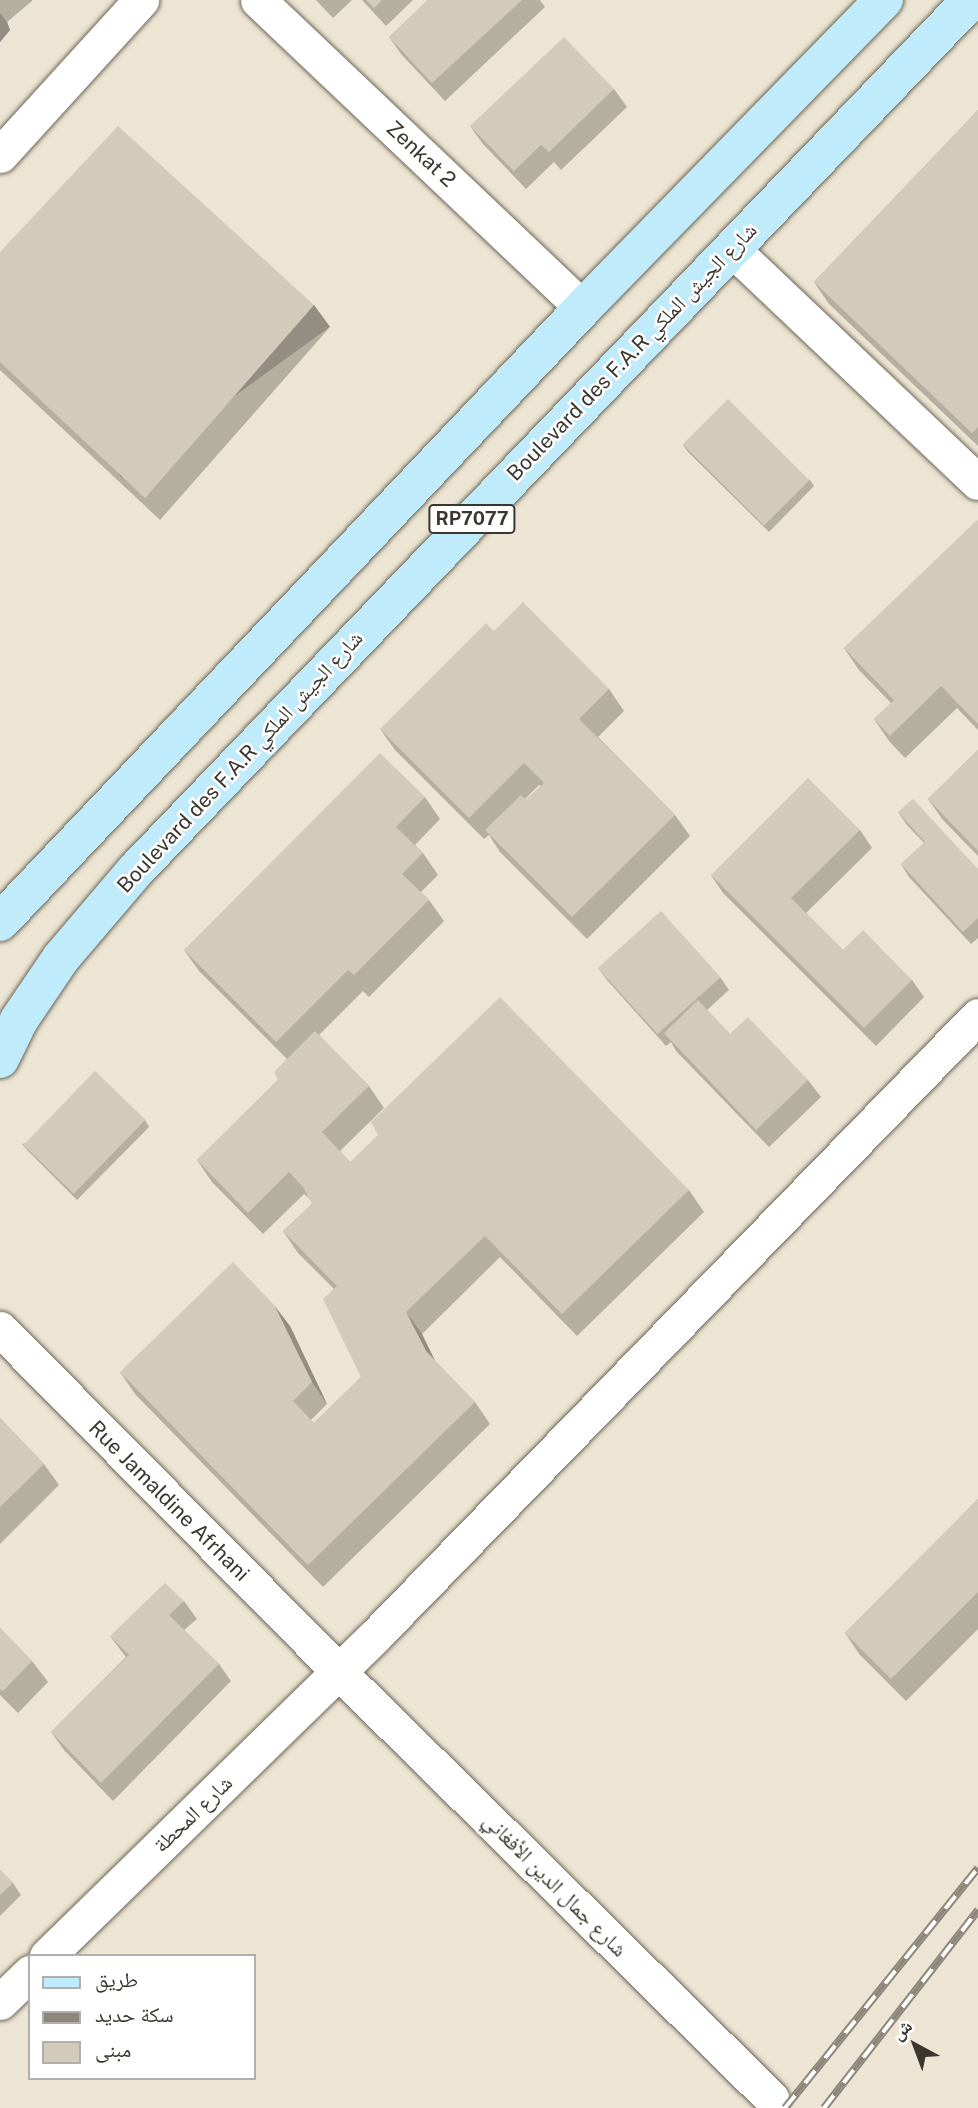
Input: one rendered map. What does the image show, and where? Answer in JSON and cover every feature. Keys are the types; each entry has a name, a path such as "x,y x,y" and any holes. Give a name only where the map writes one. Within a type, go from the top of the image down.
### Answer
{"main road":[{"name":"RP7077","path":"0,922 583,308 884,0"},
{"name":"Boulevard des F.A.R شارع الجيش الملكي","path":"0,1059 19,1020 61,958 136,870 971,0"}],"street":[{"path":"0,155 141,0"},
{"name":"Zenkat 2","path":"258,0 583,308"},
{"path":"731,248 978,482"},
{"name":"شارع المحطة","path":"49,1954 339,1672 978,1016"},
{"name":"Rue Jamaldine Afrhani","path":"0,1329 339,1672"},
{"name":"شارع جمال الدين الأفغاني","path":"339,1672 771,2098"},
{"path":"0,2002 28,1975"}],"building":[{"path":"366,0 382,0 374,8"},
{"path":"428,0 522,0 432,83 389,37"},
{"path":"564,37 614,89 549,152 541,145 514,171 470,126"},
{"path":"978,110 978,427 972,433 814,282"},
{"path":"118,126 314,305 145,498 0,362 0,252"},
{"path":"728,399 809,480 764,526 683,444"},
{"path":"977,520 978,724 941,686 890,736 874,719 894,700 844,648"},
{"path":"523,602 609,689 579,719 675,815 572,917 485,830 521,795 526,800 544,783 524,763 469,818 380,729 486,623 494,631"},
{"path":"978,750 978,851 928,799"},
{"path":"380,753 425,797 396,827 423,853 402,874 429,900 354,975 348,970 276,1042 184,950"},
{"path":"808,778 860,830 791,898 843,950 863,930 912,980 864,1028 711,875"},
{"path":"913,799 978,869 978,918 963,932 901,864 925,842 898,812"},
{"path":"661,911 721,977 657,1034 598,968"},
{"path":"500,997 689,1190 562,1314 485,1236 406,1312 426,1351 475,1402 308,1565 120,1372 233,1262 274,1305 312,1382 293,1401 314,1423 361,1377 323,1299 337,1286 283,1231 312,1204 303,1187 289,1172 248,1213 197,1160 278,1080 274,1072 315,1031 369,1086 322,1132 350,1162 378,1135 371,1122"},
{"path":"698,1000 730,1034 748,1017 808,1080 756,1130 664,1033"},
{"path":"95,1071 145,1120 74,1194 23,1145"},
{"path":"0,1418 44,1464 0,1507"},
{"path":"978,1499 978,1592 891,1679 845,1633"},
{"path":"165,1583 184,1601 169,1615 219,1664 101,1783 51,1732 129,1655 110,1636"},
{"path":"0,1628 32,1661 3,1691 0,1689"},
{"path":"0,1870 13,1883 0,1895"}],"railway":[{"path":"785,2108 978,1868"},
{"path":"824,2108 978,1910"}]}
